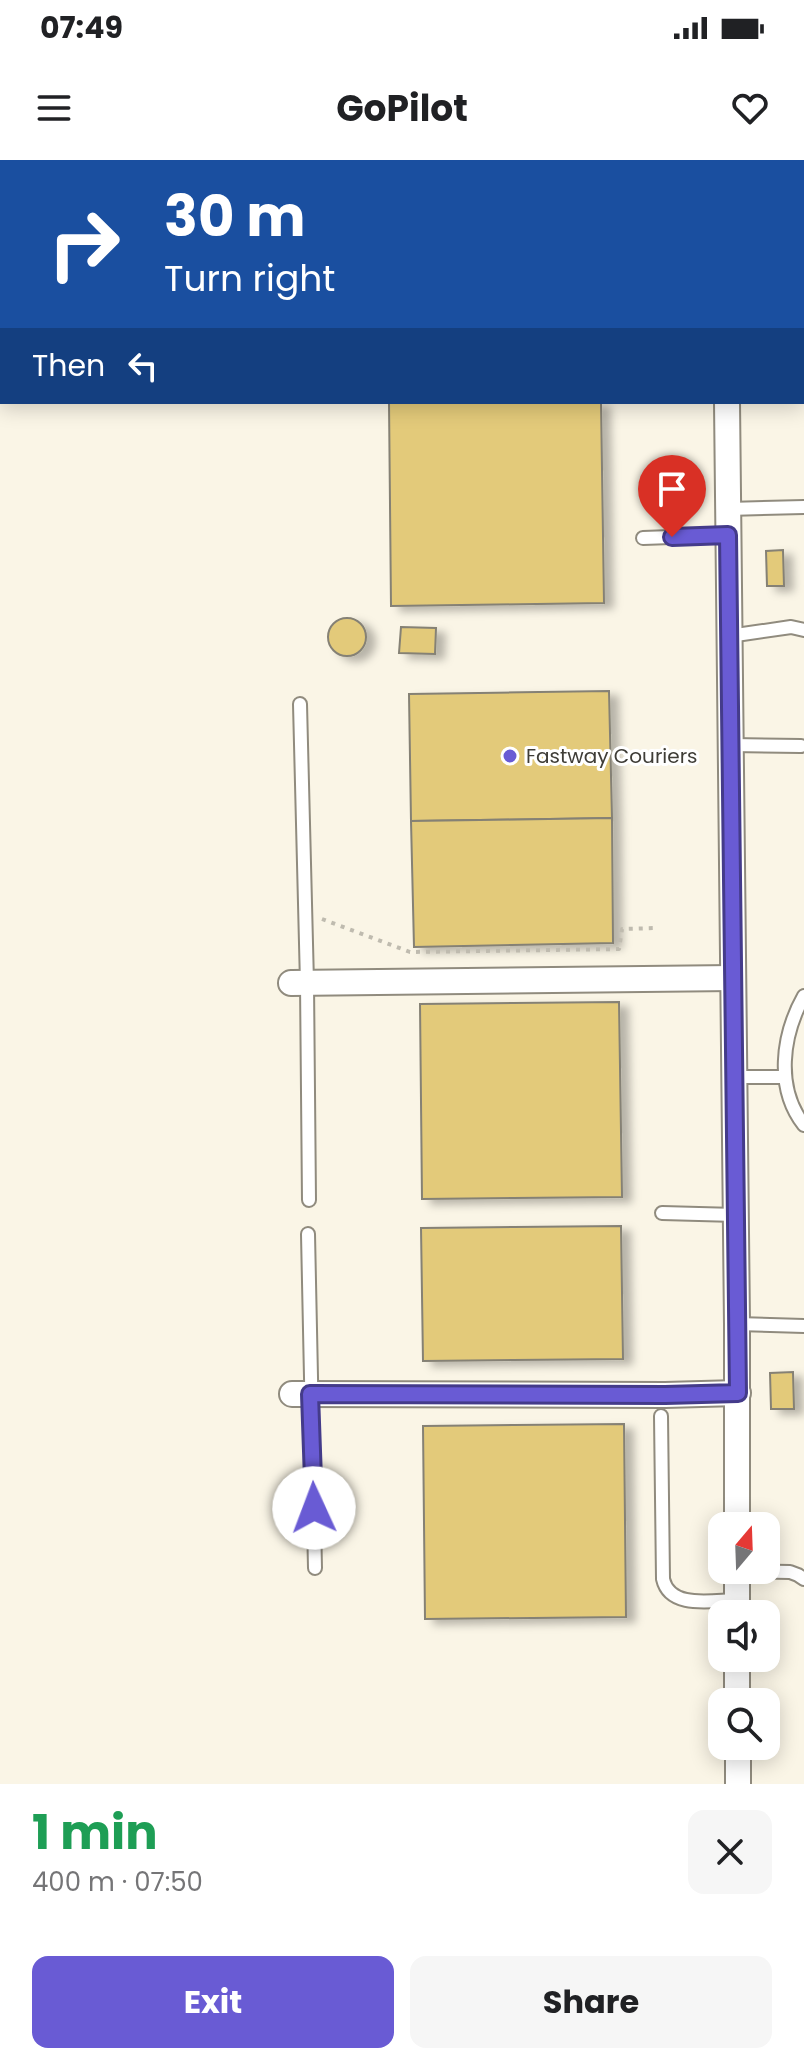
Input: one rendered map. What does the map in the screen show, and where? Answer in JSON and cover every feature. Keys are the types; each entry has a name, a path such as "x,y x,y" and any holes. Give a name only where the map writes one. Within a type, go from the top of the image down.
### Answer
{"street":[{"path":"727,404 737,1512"},
{"path":"299,983 733,978"},
{"path":"301,1394 738,1393"},
{"path":"738,1760 738,1784"}],"lane":[{"path":"728,509 804,507"},
{"path":"643,538 728,535"},
{"path":"729,636 791,627 804,630"},
{"path":"300,704 305,913 299,983 309,1200"},
{"path":"731,745 801,746"},
{"path":"804,996 795,1013 784,1055 785,1077 794,1112 804,1125"},
{"path":"734,1077 785,1077"},
{"path":"662,1213 736,1215"},
{"path":"308,1234 301,1394 315,1568"},
{"path":"737,1324 804,1326"},
{"path":"661,1416 665,1588 677,1599 708,1604"},
{"path":"780,1572 790,1572 804,1579"}],"path":[{"path":"305,913 410,952 619,949 622,929 656,928"}],"building":[{"path":"389,404 601,404 604,603 391,606"},
{"path":"783,550 784,586 767,586 766,551"},
{"path":"347,618 360,624 366,637 360,650 347,656 334,650 328,637 334,624"},
{"path":"401,627 436,628 435,654 399,653"},
{"name":"Fastway Couriers","path":"609,691 612,818 411,821 409,694"},
{"path":"612,818 613,943 414,947 411,821"},
{"path":"619,1002 622,1197 422,1199 420,1004"},
{"path":"621,1226 623,1359 423,1361 421,1228"},
{"path":"793,1372 794,1409 771,1409 770,1373"},
{"path":"624,1424 626,1617 425,1619 423,1426"}],"place":[{"name":"Fastway Couriers","path":"510,756"}],"route":[{"path":"314,1508 310,1394 738,1393 728,535 672,537"}]}
